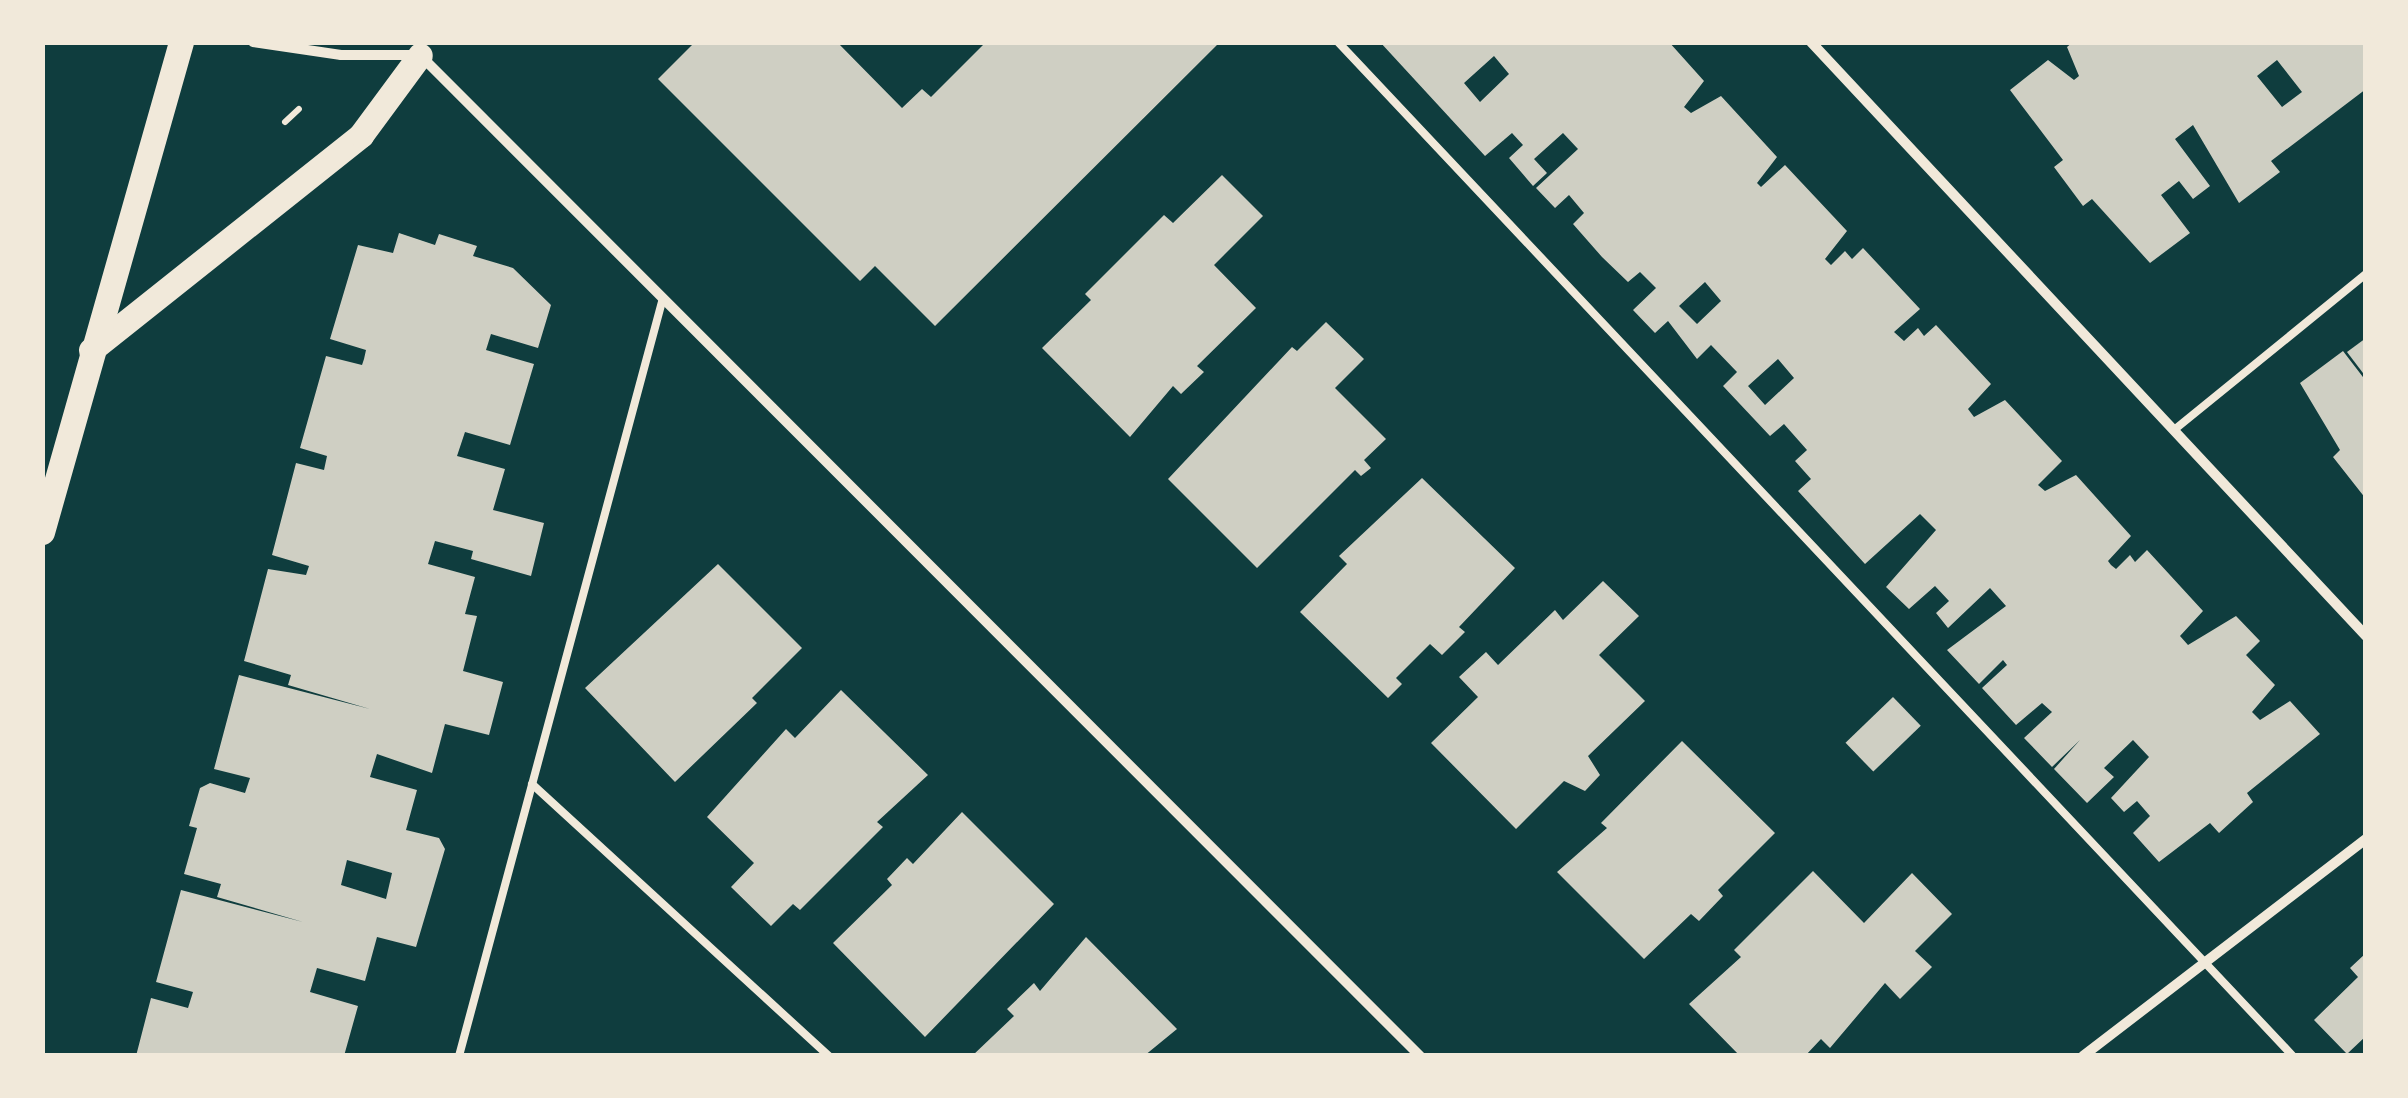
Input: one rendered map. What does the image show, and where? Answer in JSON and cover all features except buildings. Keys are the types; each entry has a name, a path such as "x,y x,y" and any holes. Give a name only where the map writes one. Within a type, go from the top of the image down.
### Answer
{"main road":[{"path":"42,532 181,42"},
{"path":"91,350 361,135 428,48"}],"street":[{"path":"252,42 342,54 428,48 662,298 1420,1056"},
{"path":"1811,42 2366,636"},
{"path":"1821,53 1834,42"},
{"path":"2083,1056 2366,839"}],"lane":[{"path":"1338,42 2293,1056"},
{"path":"2174,430 2366,274"},
{"path":"459,1056 662,298"},
{"path":"532,784 829,1056"}]}
